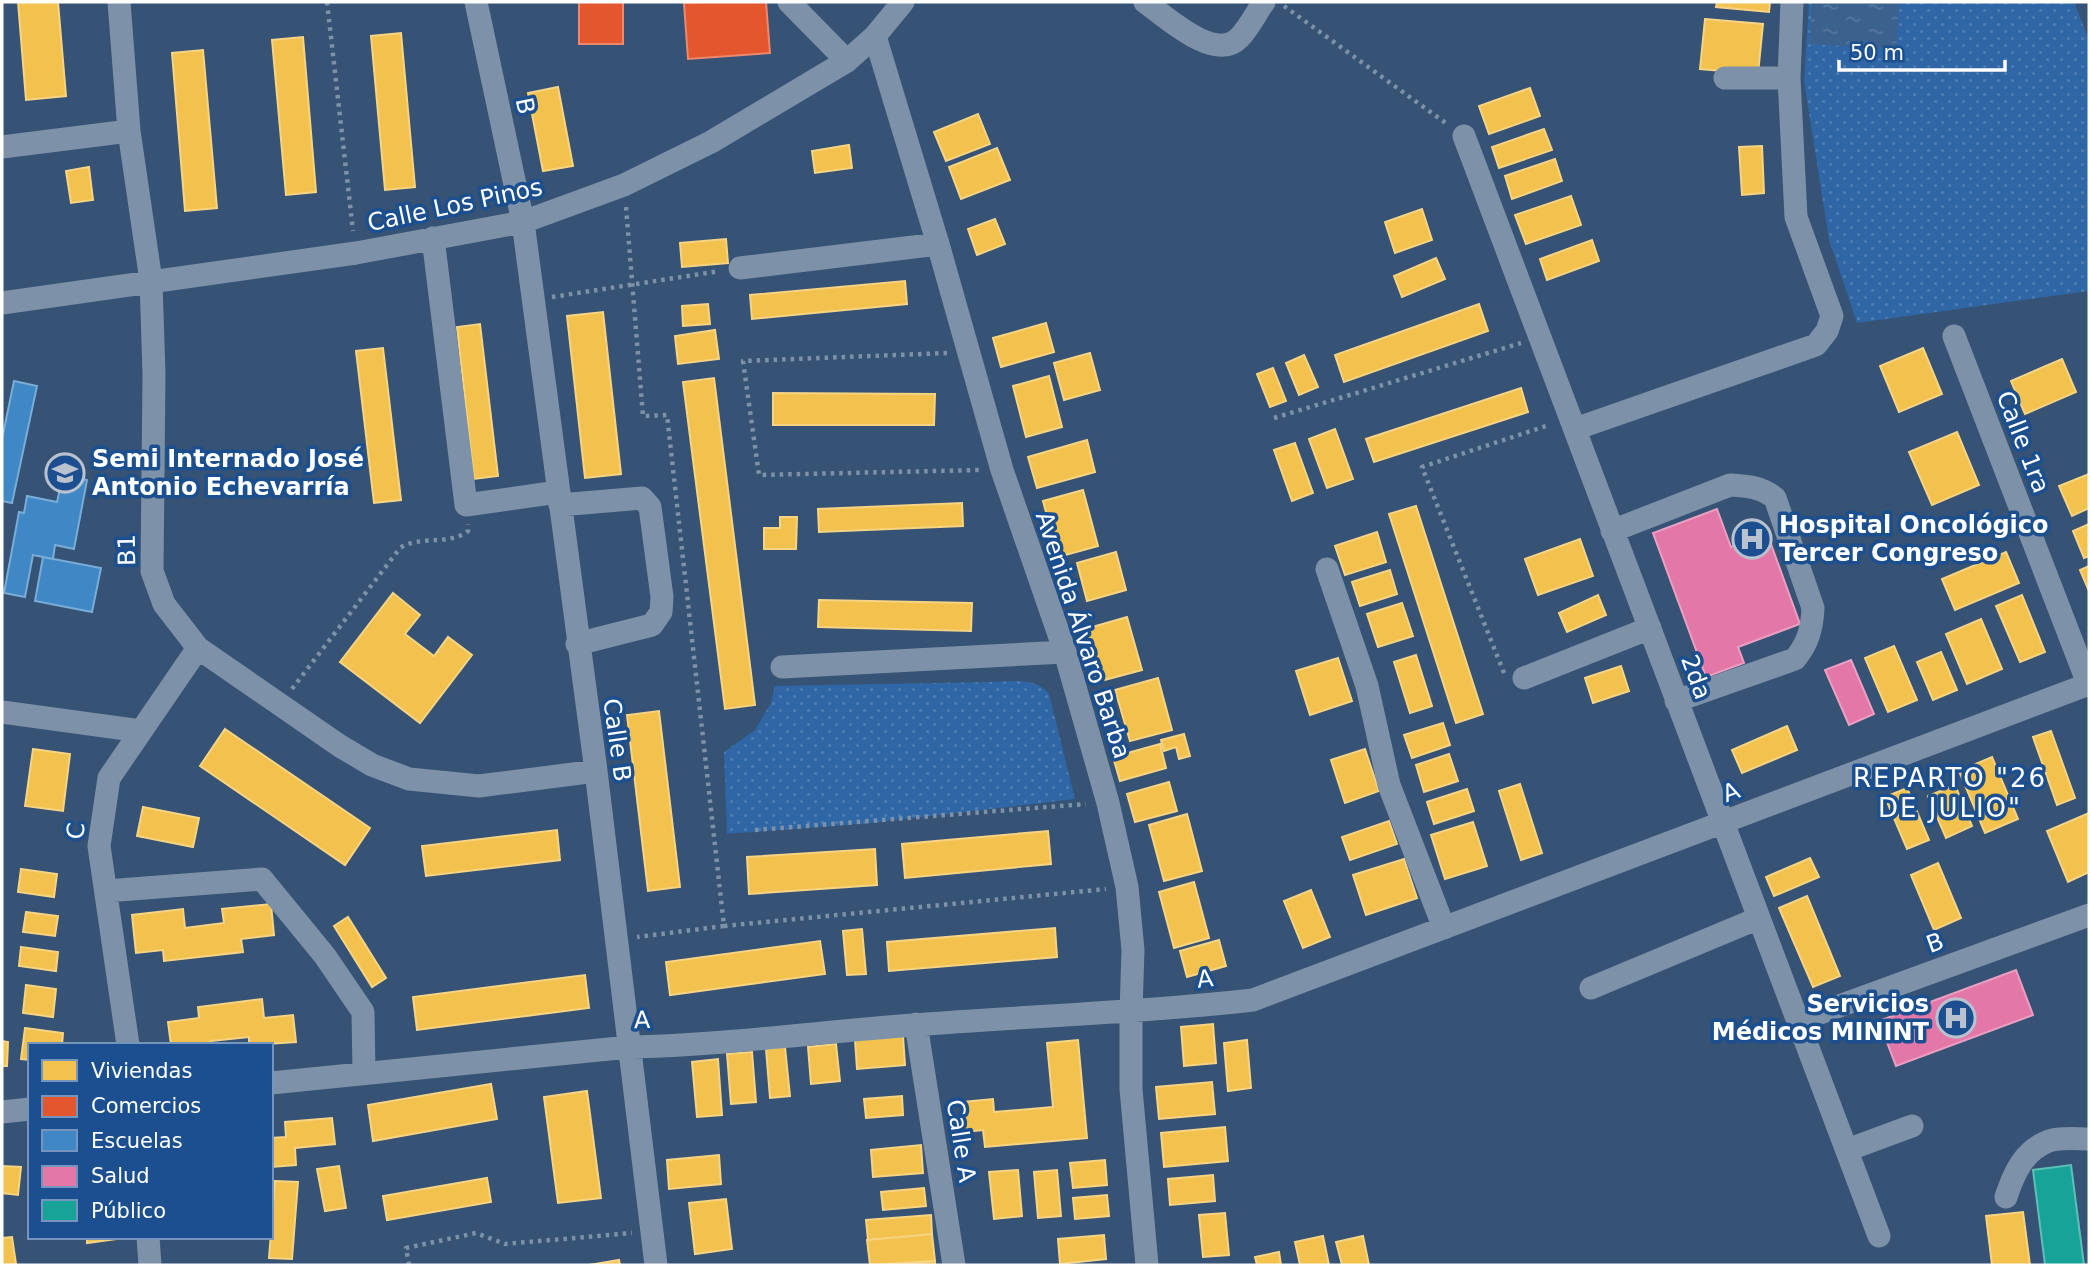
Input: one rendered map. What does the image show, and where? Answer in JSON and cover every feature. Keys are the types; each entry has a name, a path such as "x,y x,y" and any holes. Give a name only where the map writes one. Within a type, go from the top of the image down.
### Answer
{"street":[{"name":"B1","path":"119,2 129,131 152,281 152,571 164,604 198,648 279,705 372,765 409,779 480,786 596,771"},
{"name":"B","path":"476,2 523,222"},
{"path":"789,2 847,61"},
{"name":"Calle Los Pinos","path":"2,303 356,253 523,222 624,185 711,142 847,61 875,36 903,2"},
{"path":"1144,2 1199,40 1220,46 1239,38 1264,2"},
{"path":"1573,424 1816,345 1827,331 1832,316 1796,218 1788,78 1792,2"},
{"name":"Avenida Álvaro Barba","path":"875,36 939,244 1002,470 1065,652 1108,803 1127,887 1133,950 1131,1089 1147,1265"},
{"path":"1724,78 1788,78"},
{"path":"2,147 129,131"},
{"name":"2da","path":"1464,136 1879,1236"},
{"name":"Calle B","path":"523,222 596,771 656,1265"},
{"path":"433,238 466,505 559,498 642,498 650,507 661,612 652,625 578,644"},
{"path":"740,268 939,244"},
{"name":"Calle 1ra","path":"1954,335 2089,684"},
{"path":"1612,531 1730,485 1751,486 1776,498 1813,608 1812,626 1805,647 1795,659 1676,701"},
{"path":"1327,569 1367,686 1389,785 1444,928"},
{"path":"1524,678 1650,628"},
{"name":"C","path":"128,1043 99,846 109,778 198,648"},
{"path":"782,667 1065,652"},
{"name":"A","path":"273,1083 629,1046 671,1046 916,1024 1131,1012 1253,1000 2089,684"},
{"path":"2,712 141,731"},
{"path":"106,891 262,878 325,956 363,1013 365,1073"},
{"name":"B","path":"1798,1021 2089,915"},
{"path":"1591,988 1759,918"},
{"name":"Calle A","path":"916,1024 954,1265"},
{"path":"2,1112 28,1109"},
{"path":"1847,1150 1912,1126"},
{"path":"2006,1197 2014,1171 2029,1153 2051,1140 2089,1139"},
{"path":"148,1239 150,1265"}],"path":[{"path":"327,2 356,253"},
{"path":"1278,2 1464,136"},
{"path":"534,300 740,268"},
{"path":"1274,418 1540,337"},
{"path":"969,352 743,361 759,475 1002,470"},
{"path":"1524,678 1507,680 1422,467 1573,424"},
{"path":"279,705 400,548 409,543 460,537 468,531 466,505"},
{"path":"755,830 1108,803"},
{"path":"724,926 1127,887"},
{"path":"409,1265 406,1248 476,1233 505,1244 650,1231"}],"shaded area":[{"path":"1809,2 2074,2 2089,40 2089,291 1857,323 1829,240 1804,81"},
{"path":"1029,682 1049,694 1075,799 871,823 727,834 724,752 755,730 771,703 775,686"}],"water":[{"path":"1812,2 1899,2 1896,49 1810,44"}],"building: Viviendas":[{"path":"18,2 58,2 66,96 26,100"},
{"path":"1717,2 1770,2 1769,12 1716,7"},
{"path":"1705,19 1763,24 1758,74 1700,69"},
{"path":"401,33 415,187 385,190 371,36"},
{"path":"303,37 316,192 286,195 272,40"},
{"path":"203,50 217,208 185,211 172,53"},
{"path":"558,87 573,166 543,171 528,93"},
{"path":"1530,88 1540,116 1489,134 1479,106"},
{"path":"978,114 990,144 946,161 934,132"},
{"path":"1544,129 1552,150 1499,168 1492,147"},
{"path":"849,145 852,168 815,173 812,151"},
{"path":"1762,146 1764,193 1742,195 1739,147"},
{"path":"997,148 1010,180 961,199 949,167"},
{"path":"1555,159 1562,181 1512,199 1505,176"},
{"path":"89,167 93,200 71,203 66,171"},
{"path":"1571,196 1581,225 1526,244 1515,215"},
{"path":"1422,209 1432,240 1395,253 1385,222"},
{"path":"995,219 1005,244 977,255 968,229"},
{"path":"726,239 728,263 682,267 680,243"},
{"path":"1592,240 1599,261 1547,280 1540,259"},
{"path":"1436,258 1445,279 1402,297 1394,276"},
{"path":"905,281 907,304 752,319 750,295"},
{"path":"708,304 710,324 683,326 682,306"},
{"path":"1479,304 1488,331 1344,382 1335,355"},
{"path":"603,312 621,474 585,478 567,316"},
{"path":"1046,323 1054,352 1001,367 993,338"},
{"path":"480,324 498,476 474,479 457,327"},
{"path":"715,330 719,359 678,364 675,336"},
{"path":"383,348 401,500 374,503 356,351"},
{"path":"1923,348 1942,394 1899,412 1880,366"},
{"path":"1090,353 1100,390 1064,400 1054,363"},
{"path":"1304,355 1318,387 1299,395 1286,363"},
{"path":"2062,359 2076,392 2025,414 2011,381"},
{"path":"1273,368 1286,401 1270,407 1257,374"},
{"path":"1049,376 1062,427 1026,437 1013,386"},
{"path":"714,378 755,705 725,709 683,382"},
{"path":"1521,388 1528,412 1374,462 1366,439"},
{"path":"773,393 935,394 934,425 773,425"},
{"path":"1335,429 1353,479 1327,488 1309,439"},
{"path":"1957,432 1979,485 1932,505 1909,452"},
{"path":"1087,440 1095,472 1037,488 1028,457"},
{"path":"1295,443 1313,493 1292,501 1274,450"},
{"path":"2089,474 2089,508 2072,516 2059,486"},
{"path":"1083,490 1098,546 1058,557 1043,501"},
{"path":"962,503 963,526 819,532 818,509"},
{"path":"1416,506 1483,714 1456,723 1389,514"},
{"path":"780,517 797,517 796,549 764,549 764,528 780,528"},
{"path":"2089,524 2089,556 2084,558 2073,531"},
{"path":"1377,532 1386,562 1345,575 1335,546"},
{"path":"1580,539 1593,576 1538,595 1525,559"},
{"path":"1116,552 1126,590 1087,601 1077,563"},
{"path":"2006,552 2019,583 1955,610 1942,579"},
{"path":"2089,566 2089,591 2080,570"},
{"path":"1390,570 1397,594 1360,606 1352,582"},
{"path":"393,593 420,615 405,634 434,656 448,637 472,655 420,723 340,662"},
{"path":"1598,595 1606,615 1567,632 1559,613"},
{"path":"2022,595 2045,652 2020,662 1996,606"},
{"path":"819,600 972,603 971,631 818,627"},
{"path":"1402,603 1413,636 1378,647 1367,614"},
{"path":"1127,617 1142,670 1097,682 1082,630"},
{"path":"1981,619 2002,669 1967,684 1946,634"},
{"path":"1894,646 1917,700 1888,712 1865,658"},
{"path":"1941,652 1957,690 1933,700 1917,662"},
{"path":"1416,655 1432,706 1410,713 1394,662"},
{"path":"1338,658 1352,701 1310,715 1296,671"},
{"path":"1621,666 1629,691 1593,703 1585,678"},
{"path":"1158,678 1172,730 1130,741 1115,690"},
{"path":"659,711 680,887 648,891 627,715"},
{"path":"1443,723 1450,745 1412,758 1404,735"},
{"path":"1787,726 1797,750 1742,773 1732,750"},
{"path":"225,729 370,828 345,865 200,766"},
{"path":"2051,731 2075,798 2057,805 2033,737"},
{"path":"1184,734 1190,756 1179,759 1176,747 1164,751 1161,740"},
{"path":"1160,744 1166,768 1120,781 1113,757"},
{"path":"33,749 70,754 63,811 25,806"},
{"path":"1365,749 1379,791 1345,803 1331,760"},
{"path":"1449,754 1458,781 1424,792 1416,765"},
{"path":"1992,757 2018,819 1985,833 1959,771"},
{"path":"1169,782 1177,811 1135,822 1127,794"},
{"path":"1520,784 1542,853 1521,860 1499,791"},
{"path":"1955,785 1972,826 1946,838 1928,796"},
{"path":"1907,788 1929,840 1907,849 1885,797"},
{"path":"1467,789 1474,811 1434,824 1427,802"},
{"path":"143,807 199,818 193,847 137,836"},
{"path":"2089,813 2089,872 2068,882 2047,831"},
{"path":"1187,814 1202,871 1164,881 1149,825"},
{"path":"1389,821 1397,844 1350,860 1342,837"},
{"path":"1473,822 1487,866 1445,879 1431,835"},
{"path":"557,830 560,860 426,876 422,846"},
{"path":"1048,831 1051,864 905,878 902,844"},
{"path":"875,849 877,885 749,894 747,857"},
{"path":"1810,858 1819,877 1774,896 1766,877"},
{"path":"1404,859 1417,898 1366,915 1353,875"},
{"path":"1938,863 1961,918 1934,930 1911,875"},
{"path":"21,869 57,874 54,897 18,892"},
{"path":"1194,882 1209,938 1174,948 1159,892"},
{"path":"1311,890 1330,937 1303,948 1284,901"},
{"path":"1807,896 1840,976 1813,987 1779,908"},
{"path":"271,904 274,935 241,939 243,952 164,961 163,950 136,953 132,915 183,909 185,928 224,923 222,909"},
{"path":"26,912 58,916 55,936 23,932"},
{"path":"348,917 386,978 372,987 334,926"},
{"path":"1055,928 1057,957 889,971 887,942"},
{"path":"862,929 866,974 847,975 843,931"},
{"path":"1219,940 1226,966 1187,977 1180,951"},
{"path":"820,941 825,974 670,995 666,962"},
{"path":"21,947 58,952 56,971 19,966"},
{"path":"585,975 589,1008 417,1030 413,997"},
{"path":"26,985 56,989 53,1017 23,1013"},
{"path":"262,999 264,1018 293,1015 296,1042 249,1043 249,1037 211,1043 171,1043 168,1022 199,1018 198,1007"},
{"path":"1213,1024 1216,1063 1184,1066 1181,1027"},
{"path":"25,1028 63,1033 62,1043 28,1043 28,1060 21,1059"},
{"path":"903,1036 905,1065 857,1069 855,1040"},
{"path":"1078,1040 1087,1138 985,1147 983,1130 966,1132 963,1102 993,1099 994,1112 1053,1107 1047,1043"},
{"path":"1247,1040 1251,1088 1228,1091 1224,1043"},
{"path":"2,1041 8,1042 7,1066 2,1066"},
{"path":"836,1044 840,1081 811,1084 808,1047"},
{"path":"785,1047 790,1096 770,1098 766,1049"},
{"path":"752,1052 756,1102 731,1104 727,1054"},
{"path":"718,1059 722,1115 697,1117 692,1062"},
{"path":"1212,1082 1215,1114 1159,1119 1156,1087"},
{"path":"491,1084 497,1119 373,1141 368,1105"},
{"path":"587,1091 601,1198 558,1203 544,1097"},
{"path":"902,1096 903,1115 866,1118 864,1099"},
{"path":"332,1118 335,1144 295,1148 296,1165 273,1167 273,1138 286,1137 285,1122"},
{"path":"1225,1127 1228,1161 1164,1167 1161,1133"},
{"path":"921,1145 923,1173 873,1177 871,1150"},
{"path":"719,1155 721,1184 669,1189 667,1160"},
{"path":"1105,1160 1107,1185 1073,1188 1070,1163"},
{"path":"2,1166 21,1167 18,1195 2,1193"},
{"path":"339,1166 346,1208 325,1211 317,1169"},
{"path":"1018,1170 1022,1216 994,1219 989,1172"},
{"path":"1057,1170 1061,1216 1038,1218 1034,1172"},
{"path":"1213,1175 1215,1201 1170,1205 1168,1179"},
{"path":"487,1178 491,1202 387,1220 383,1196"},
{"path":"275,1181 298,1182 292,1259 269,1258 270,1239 273,1239"},
{"path":"924,1188 926,1206 883,1210 881,1192"},
{"path":"1107,1195 1109,1216 1075,1219 1073,1198"},
{"path":"726,1199 732,1249 695,1254 689,1203"},
{"path":"2023,1212 2030,1265 1992,1265 1986,1216"},
{"path":"1225,1213 1229,1255 1203,1257 1199,1215"},
{"path":"931,1215 932,1234 868,1240 866,1220"},
{"path":"932,1234 935,1261 870,1265 867,1240"},
{"path":"1104,1235 1106,1259 1060,1264 1058,1239"},
{"path":"1323,1236 1329,1265 1300,1265 1295,1242"},
{"path":"1363,1236 1369,1265 1342,1265 1336,1242"},
{"path":"12,1237 16,1264 2,1265 2,1238"},
{"path":"87,1239 117,1239 87,1243"},
{"path":"1279,1252 1281,1265 1257,1265 1255,1257"},
{"path":"619,1260 620,1265 589,1265"},
{"path":"935,1261 935,1265 894,1265"}],"building: Comercios":[{"path":"579,2 623,2 623,44 579,44"},
{"path":"766,2 770,53 688,59 684,3"}],"building: Escuelas":[{"path":"14,381 37,386 12,503 2,501 2,439"},
{"path":"63,475 87,480 74,549 55,545 53,559 33,555 25,597 4,593 19,512 24,513 27,496 57,502"},
{"path":"43,557 101,568 92,612 35,601"}],"building: Salud":[{"path":"1717,509 1731,547 1767,533 1800,624 1738,647 1744,663 1706,677 1653,533"},
{"path":"1851,660 1874,714 1849,725 1825,670"},
{"name":"Servicios Médicos MININT","path":"2016,970 2033,1015 1896,1066 1879,1021"}],"building: Público":[{"path":"2071,1165 2084,1265 2045,1265 2033,1170"}],"place":[{"name":"Semi Internado José Antonio Echevarría","path":"65,473"},
{"name":"Hospital Oncológico Tercer Congreso","path":"1752,539"},
{"name":"Servicios Médicos MININT","path":"1956,1018"}],"district":[{"name":"REPARTO \"26 DE JULIO\"","path":"1950,793"}]}
